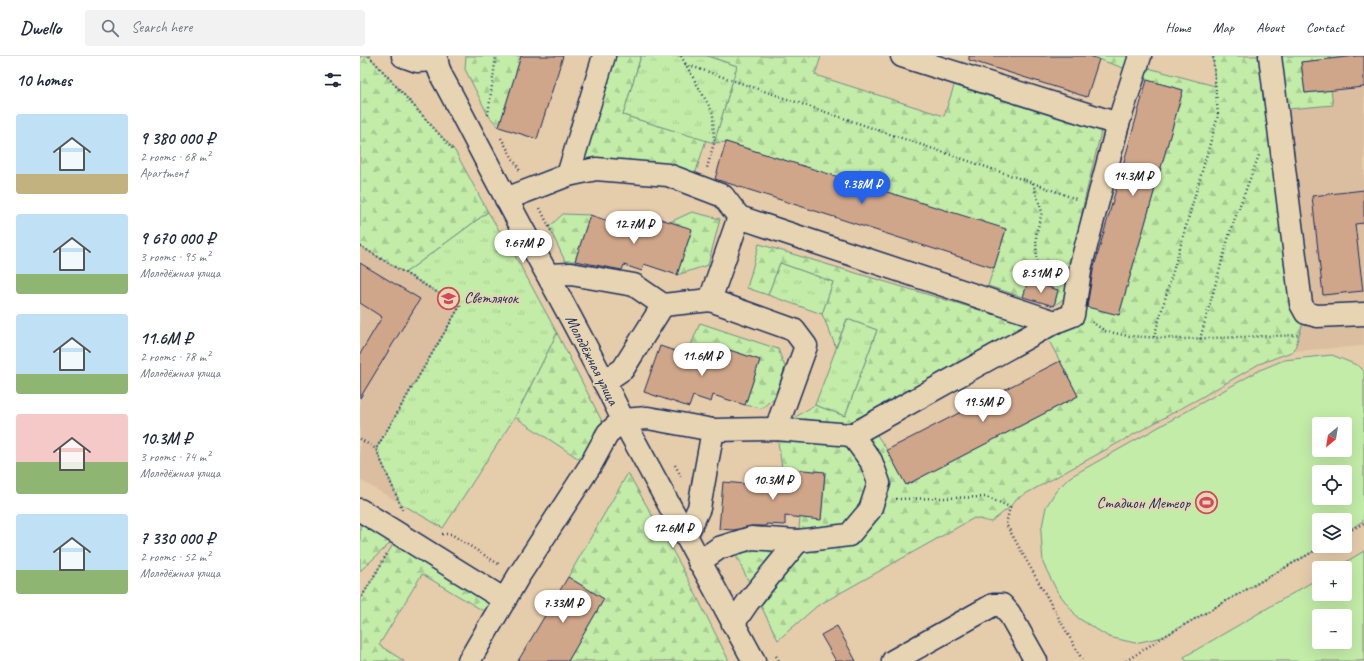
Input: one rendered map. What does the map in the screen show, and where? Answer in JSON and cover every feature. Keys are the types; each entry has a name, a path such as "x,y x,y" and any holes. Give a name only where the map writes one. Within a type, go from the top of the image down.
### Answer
{"street":[{"path":"404,56 417,61 436,58"},
{"path":"568,175 604,56"},
{"path":"902,56 1118,124"},
{"path":"469,661 518,577 590,466 608,432 622,420 648,418 713,430 776,429 852,435 1064,319 1081,265 1118,124 1140,56"},
{"path":"1270,56 1301,304 1306,313 1317,316 1364,314"},
{"name":"Молодёжная улица","path":"436,58 442,77 548,275 604,382 622,420 754,661"},
{"path":"506,199 568,175 596,169 668,175 723,196 739,217 1064,319"},
{"path":"710,300 739,217"},
{"path":"548,275 571,274 634,286 663,305 710,300 794,330 806,346 776,429"},
{"path":"604,382 623,369 663,305"},
{"path":"686,536 699,508 713,430"},
{"path":"699,562 718,548 751,538 798,541 849,535 870,510 879,483 871,461 852,435"},
{"path":"360,510 505,600"},
{"path":"733,624 748,602 798,541"},
{"path":"893,661 993,605 1002,605 1009,613 1036,661"}],"path":[{"path":"369,56 414,104 459,157"},
{"path":"491,121 488,115 496,56"},
{"path":"681,56 713,113 714,143 701,188"},
{"path":"1154,337 1218,116 1213,56"},
{"path":"685,64 1096,206"},
{"path":"498,134 513,159"},
{"path":"1200,339 1231,229 1260,154"},
{"path":"1033,183 1042,212 1036,235 1037,267"},
{"path":"360,246 460,306 376,449 360,439"},
{"path":"1064,319 1084,317 1105,331 1128,336 1200,339 1307,334"},
{"path":"874,499 986,497 1010,507 1006,524 1083,661"},
{"path":"1352,529 1364,523"},
{"path":"1126,661 1163,637 1312,552"}],"shaded area":[{"path":"1227,56 1364,56 1364,346 1294,351 1259,364 1200,398"},
{"name":"Светлячок","path":"360,70 519,263 557,333 515,417 443,528 360,480"}],"green space":[{"path":"360,56 369,56 455,151 488,212 405,273 360,246"},
{"path":"466,56 521,56 499,127 488,115 465,69"},
{"path":"604,56 641,56 623,115 706,140 692,184 568,175"},
{"path":"641,56 707,56 737,66 714,143 623,115"},
{"path":"707,56 821,56 815,75 944,116 958,74 1104,119 1084,202 1067,296 1054,306 1058,290 1028,282 1023,297 988,286 1006,230 726,142 714,143 737,66"},
{"path":"1089,56 1140,56 1137,65 1215,86 1213,56 1357,56 1301,62 1305,93 1331,90 1333,105 1277,110 1306,313 1294,351 1259,364 1016,499 1010,507 991,522 974,518 817,606 778,640 730,544 798,541 800,517 821,519 825,473 782,468 776,429 815,405 845,416 877,330 847,319 836,347 822,314 833,282 780,263 768,295 747,288 759,244 1043,329 1083,305 1119,315 1183,90 1147,80 1133,78 1135,72","holes":["1043,329 1078,396 906,485 887,450 870,425"]},
{"path":"488,212 519,263 557,333 515,417 443,528 400,503 376,449 460,306 405,273"},
{"path":"692,212 720,219 708,265 677,275 692,230 670,222"},
{"path":"563,214 590,215 575,261 565,261 549,227"},
{"path":"780,263 833,282 822,314 768,295"},
{"path":"847,319 877,330 845,416 815,405"},
{"path":"700,323 778,349 785,367 775,397 762,408 745,405 760,360 717,346 710,368 687,355"},
{"path":"557,333 608,433 590,466 515,417"},
{"name":"Стадион Метеор","path":"1332,355 1359,366 1364,371 1364,520 1352,528 1352,513 1312,513 1312,552 1163,637 1135,643 1109,637 1078,618 1057,591 1043,563 1041,532 1046,507 1056,491 1070,477 1260,370 1284,360"},
{"path":"628,473 684,571 729,661 568,661 604,599 568,577"},
{"path":"360,510 505,600 495,618 422,574 379,645 404,661 360,661 360,600 398,536 360,571"},
{"path":"1364,551 1364,661 1186,661 1184,657 1312,582 1312,601 1352,601 1352,561 1348,561"}],"building":[{"path":"521,56 563,56 537,139 499,127"},
{"path":"969,56 1089,56 1099,59 1087,97 969,60"},
{"path":"1364,56 1364,87 1305,93 1301,62"},
{"path":"1147,80 1183,90 1119,315 1087,307 1093,271"},
{"path":"726,142 1006,229 994,268 715,179"},
{"path":"1364,190 1364,223 1355,224 1363,291 1323,295 1312,196"},
{"path":"590,215 642,232 648,215 692,229 677,275 644,264 642,271 624,265 622,270 575,261"},
{"path":"360,263 420,299 360,398 360,354 382,317 360,303"},
{"path":"1028,281 1058,290 1054,306 1023,297"},
{"path":"660,346 712,363 717,346 760,360 745,405 713,395 711,402 693,396 689,407 644,392"},
{"path":"1060,361 1078,396 906,485 887,450"},
{"path":"782,468 825,472 821,520 785,516 785,525 766,524 766,526 752,526 734,530 719,529 723,482 780,487"},
{"path":"568,577 604,599 568,661 518,661"},
{"path":"837,626 856,661 836,661 821,635"}],"place":[{"name":"Светлячок","path":"449,298"},
{"name":"Стадион Метеор","path":"1206,503"}]}
